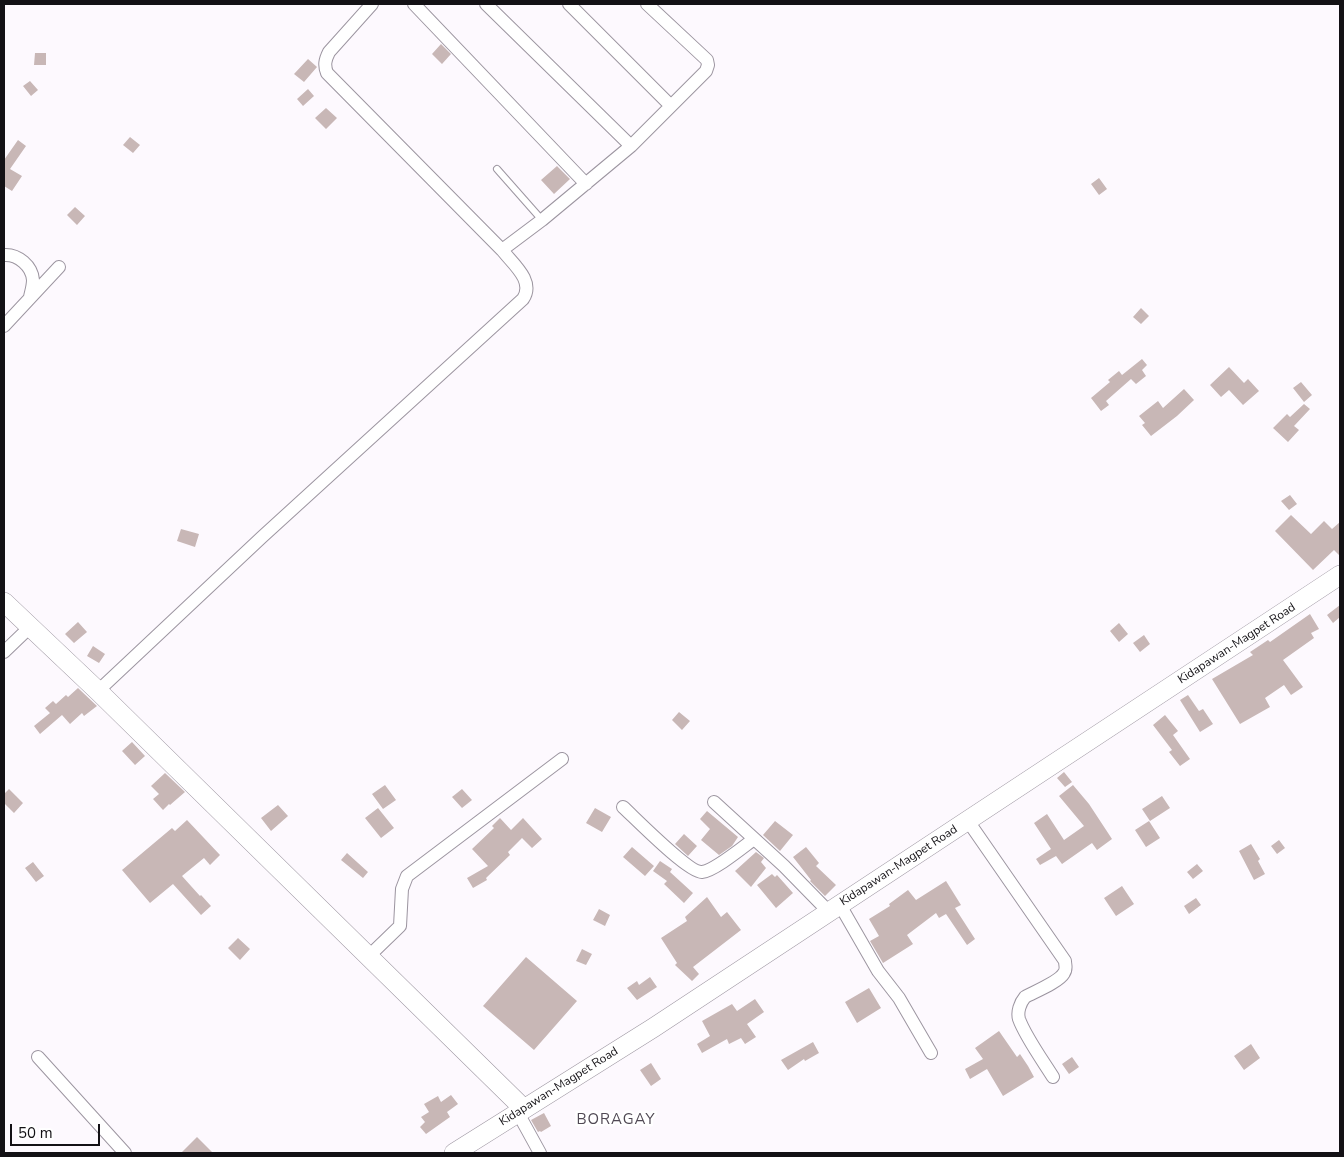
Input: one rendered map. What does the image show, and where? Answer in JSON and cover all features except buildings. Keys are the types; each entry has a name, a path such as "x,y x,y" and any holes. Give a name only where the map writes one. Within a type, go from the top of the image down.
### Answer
{"main road":[{"name":"Kidapawan-Magpet Road","path":"454,1153 652,1028 1340,575"},
{"path":"4,602 98,691 368,956 521,1111"}],"street":[{"path":"98,691 262,537 522,299 527,289 525,279 502,250 327,73 325,66 329,52 372,4"},
{"path":"414,4 586,184"},
{"path":"486,4 631,146"},
{"path":"569,4 671,106"},
{"path":"502,250 542,220 631,146 702,76 708,65 707,60 647,4"},
{"path":"4,255 17,257 27,265 33,282 30,298"},
{"path":"4,326 59,267"},
{"path":"4,652 30,627"},
{"path":"368,956 400,926 402,889 407,876 562,760"},
{"path":"714,802 784,866 834,908 899,998 931,1053"},
{"path":"623,807 680,860 697,872 712,869 754,839"},
{"path":"968,821 1065,961 1066,968 1059,979 1025,997 1019,1013 1024,1029 1053,1077"},
{"path":"38,1057 125,1153"},
{"path":"521,1111 540,1153"}],"lane":[{"path":"497,169 542,220"}],"district":[{"name":"BORAGAY","path":"616,1120"}]}
